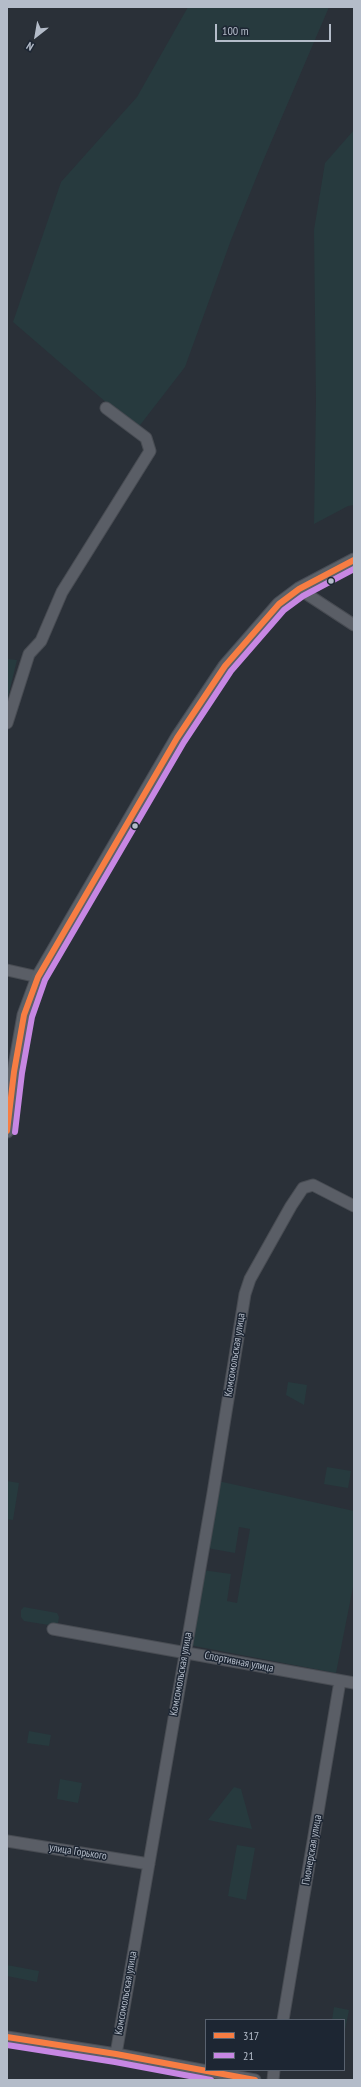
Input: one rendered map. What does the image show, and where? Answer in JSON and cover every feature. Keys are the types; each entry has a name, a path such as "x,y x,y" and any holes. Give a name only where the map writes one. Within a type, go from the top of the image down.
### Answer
{"main road":[{"path":"7,1131 14,1072 24,1015 38,977 195,710 225,666 260,623 279,604 299,589 354,560"}],"street":[{"path":"7,723 30,654 41,641 62,592 150,451 146,438 106,408"},
{"path":"299,589 354,625"},
{"path":"7,970 38,977"},
{"name":"Комсомольская улица","path":"116,2054 213,1492 245,1294 250,1279 291,1206 303,1188 313,1185 354,1206"},
{"name":"Спортивная улица","path":"53,1629 185,1651 354,1683"},
{"name":"Пионерская улица","path":"283,2019 340,1681"},
{"name":"улица Горького","path":"7,1841 149,1864"},
{"path":"7,2037 116,2054 205,2071"},
{"path":"207,2071 255,2080"}],"green space":[{"path":"188,7 329,7 231,240 185,367 137,429 13,322 61,182 137,97"},
{"path":"354,130 354,505 348,506 314,524 316,401 314,230 325,163"},
{"path":"7,659 17,660 7,701"},
{"path":"288,1382 307,1385 304,1405 286,1395"},
{"path":"327,1467 351,1471 348,1488 324,1484"},
{"path":"7,1481 19,1483 13,1520 7,1519"},
{"path":"218,1481 354,1511 354,1582 336,1673 189,1645 202,1570 231,1574 227,1601 237,1603 250,1529 239,1527 235,1553 207,1548"},
{"path":"24,1607 57,1613 59,1617 58,1623 55,1626 24,1621 21,1617 21,1610"},
{"path":"29,1731 51,1735 49,1746 27,1743"},
{"path":"60,1779 82,1783 78,1803 57,1799"},
{"path":"234,1787 241,1789 252,1829 208,1820"},
{"path":"237,1845 255,1848 246,1900 228,1896"},
{"path":"7,1965 39,1971 37,1982 7,1976"},
{"path":"334,2007 349,2010 345,2030 345,2019 332,2019"}],"transit line":[{"name":"317","path":"7,1131 14,1072 24,1015 38,977 177,738 225,666 279,604 299,589 354,560"},
{"name":"21","path":"15,1132 22,1073 32,1017 45,980 184,742 231,671 284,610 303,596 354,569"},
{"name":"317","path":"7,2037 116,2054 205,2071"},
{"name":"21","path":"7,2045 115,2062 211,2080"},
{"name":"317","path":"207,2071 255,2080"}]}
